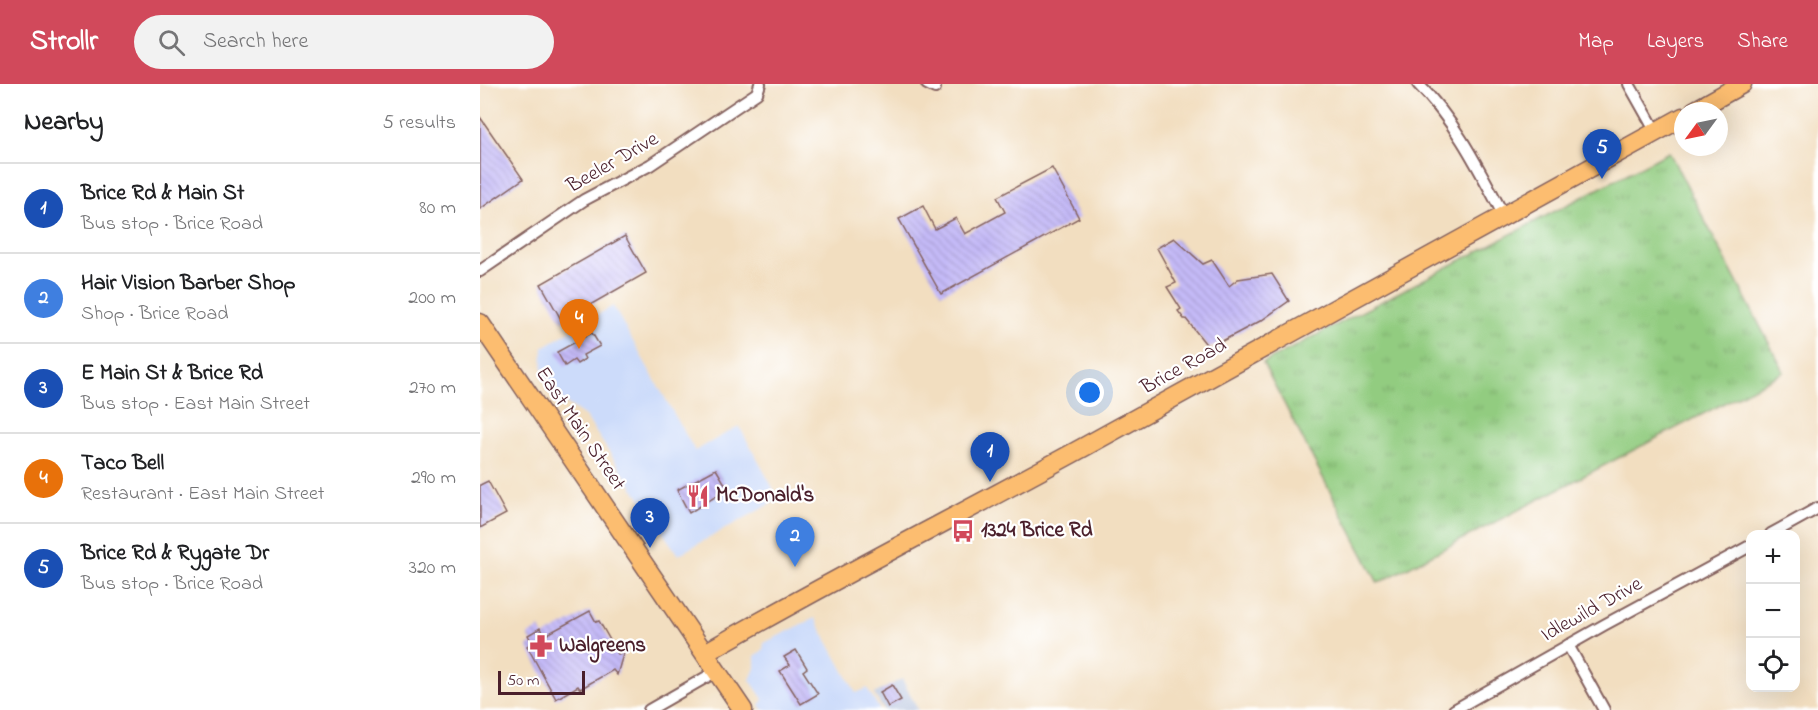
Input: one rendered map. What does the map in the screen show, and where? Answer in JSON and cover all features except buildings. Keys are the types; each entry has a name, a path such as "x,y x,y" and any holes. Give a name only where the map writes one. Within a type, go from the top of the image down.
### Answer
{"main road":[{"path":"1710,102 1742,84"},
{"name":"Brice Road","path":"705,653 762,620 1328,315 1674,122"},
{"name":"East Main Street","path":"480,323 743,710"}],"street":[{"name":"Beeler Drive","path":"480,271 584,200 650,165 698,134 757,93 760,84"},
{"path":"1418,84 1451,123 1471,154 1504,216"},
{"path":"1629,84 1656,132"},
{"path":"1778,530 1818,508"},
{"name":"Idlewild Drive","path":"1454,710 1746,548"},
{"path":"1568,645 1604,710"},
{"path":"649,710 717,671"}],"shaded area":[{"path":"613,306 695,451 739,426 779,499 678,555 585,416 562,400 542,370 543,347"},
{"path":"815,618 856,693 867,688 880,710 764,710 760,705 763,699 750,680 755,668 755,656 763,650 764,643"},
{"path":"902,679 918,710 884,710 874,694"}],"green space":[{"path":"1669,152 1784,372 1378,583 1263,363"}],"place":[{"name":"Brice Rd & Rygate Dr","path":"1602,179"},
{"name":"Taco Bell","path":"579,349"},
{"name":"Brice Rd & Main St","path":"990,482"},
{"name":"McDonald's","path":"698,496"},
{"name":"1324 Brice Rd","path":"963,531"},
{"name":"E Main St & Brice Rd","path":"650,548"},
{"name":"Hair Vision Barber Shop","path":"795,567"},
{"name":"Walgreens","path":"541,646"}]}
